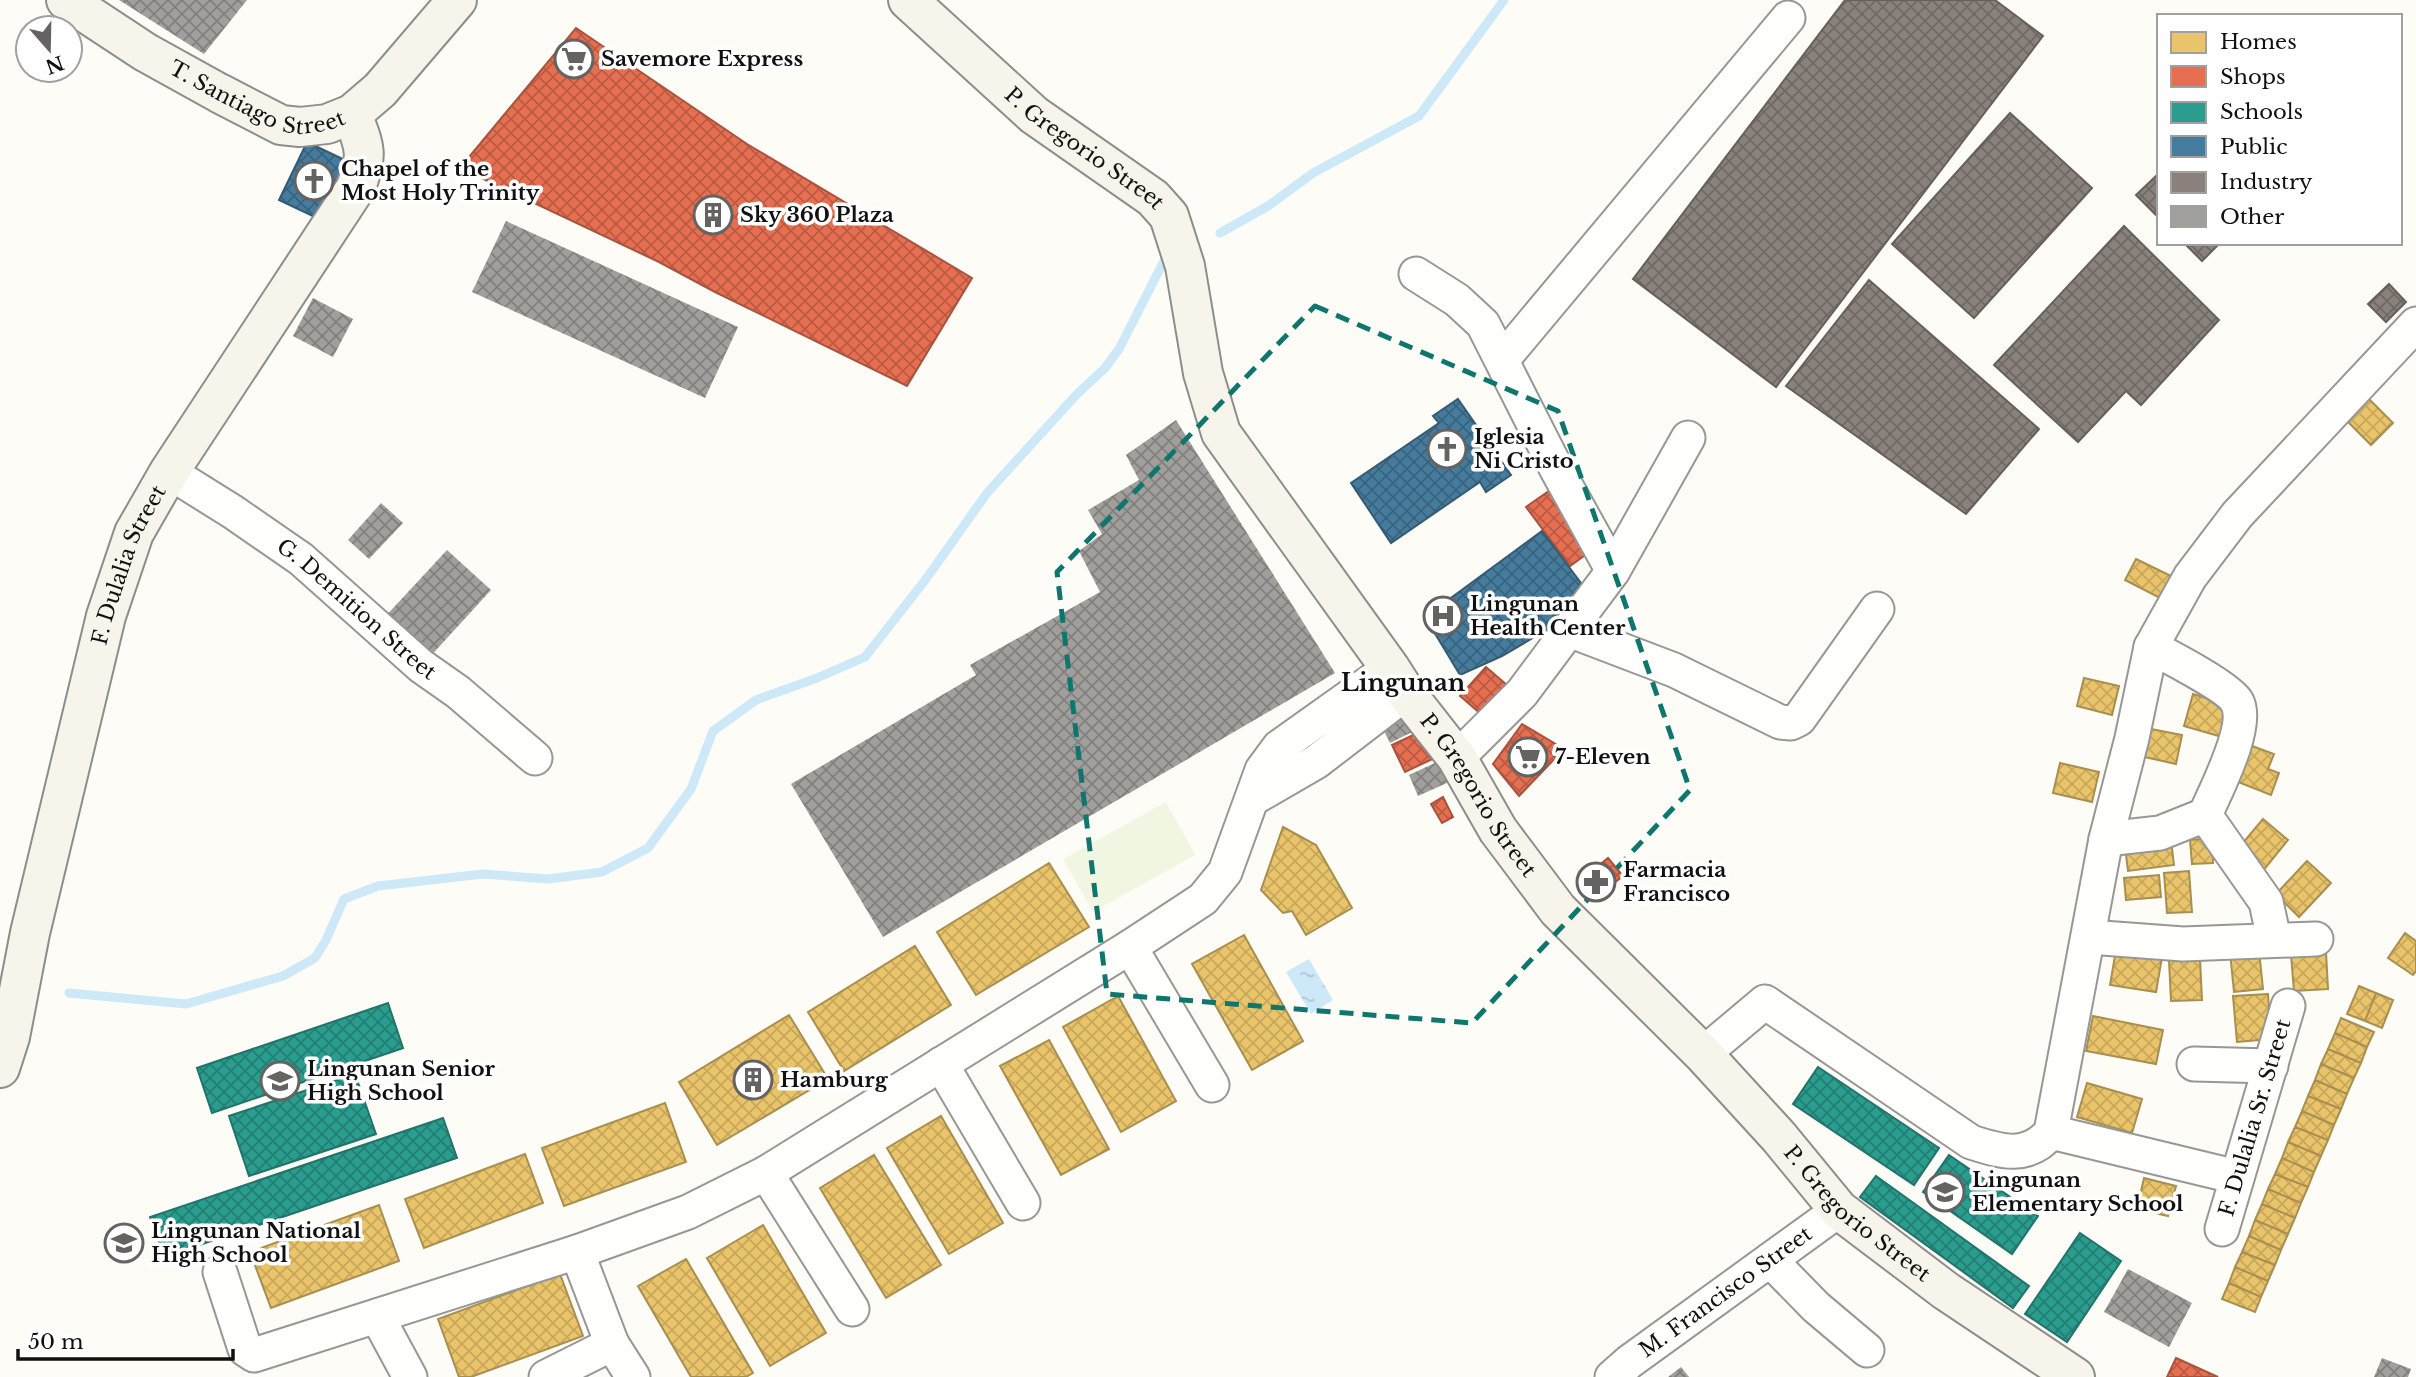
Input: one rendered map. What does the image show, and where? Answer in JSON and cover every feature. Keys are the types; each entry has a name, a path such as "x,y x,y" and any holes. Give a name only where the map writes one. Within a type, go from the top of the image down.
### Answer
{"street":[{"name":"T. Santiago Street","path":"66,0 145,52 281,125 300,127 327,124 352,114 380,90 457,0"},
{"name":"P. Gregorio Street","path":"908,0 1034,115 1153,198 1169,216 1185,267 1203,373 1221,433 1457,758 1499,830 1558,910 1703,1054 1839,1210 1946,1291 2068,1376"},
{"path":"1502,360 1788,18"},
{"name":"F. Dulalia Street","path":"0,1068 10,1037 30,933 106,617 134,533 169,472 355,189 364,167 364,145 352,114"},
{"path":"1416,274 1457,300 1483,324 1556,468 1613,571"},
{"path":"1703,1054 1765,1002 1971,1142 2001,1152 2041,1145 2051,1132 2106,839 2132,738 2151,647 2190,577 2238,515 2416,324"},
{"path":"1457,758 1522,693 1613,571 1688,438"},
{"name":"G. Demition Street","path":"169,472 300,559 421,666 458,692 535,758"},
{"path":"1569,629 1674,670 1780,722 1791,723 1799,719 1877,609"},
{"path":"2106,839 2160,832 2205,815 2232,755 2241,712 2237,700 2151,647"},
{"path":"220,1272 245,1349 254,1355 577,1252 688,1212 766,1173 1203,899 1225,872 1262,770 1279,747 1338,705 1398,680"},
{"path":"1252,799 1317,762 1358,731 1398,680"},
{"path":"1338,705 1358,731"},
{"path":"2205,815 2266,902 2274,939"},
{"path":"2089,937 2183,944 2316,939"},
{"path":"1130,947 1212,1086"},
{"name":"F. Dulalia Sr. Street","path":"2222,1229 2288,1006"},
{"path":"941,1064 1023,1203"},
{"path":"2194,1065 2271,1066"},
{"path":"2051,1132 2237,1177"},
{"path":"766,1173 852,1309"},
{"name":"M. Francisco Street","path":"1612,1377 1839,1210"},
{"path":"577,1252 612,1344 634,1377"},
{"path":"1770,1260 1816,1307 1867,1350"},
{"path":"377,1316 410,1377"},
{"path":"546,1377 612,1344"}],"highlighted area":[{"path":"1315,306 1558,411 1690,790 1472,1023 1107,994 1057,572"}],"green space":[{"path":"1166,802 1195,855 1093,912 1063,859"}],"water":[{"path":"1309,959 1333,1000 1311,1014 1286,972"}],"building: Homes":[{"path":"2368,398 2393,423 2371,445 2346,420"},
{"path":"2136,559 2171,576 2160,598 2125,580"},
{"path":"2084,678 2119,686 2112,715 2077,706"},
{"path":"2193,694 2219,702 2226,717 2222,737 2184,726"},
{"path":"2146,728 2182,735 2176,764 2140,756"},
{"path":"2252,746 2274,754 2268,769 2279,773 2271,795 2238,782"},
{"path":"2060,763 2099,772 2092,802 2053,793"},
{"path":"2263,819 2288,840 2262,872 2236,851"},
{"path":"1283,827 1316,845 1352,908 1306,935 1292,911 1283,913 1261,890"},
{"path":"2212,838 2213,863 2192,864 2190,840"},
{"path":"2171,840 2174,865 2128,871 2125,846"},
{"path":"2307,861 2331,883 2299,917 2276,894"},
{"path":"1049,863 1089,927 976,995 937,932"},
{"path":"2189,871 2192,912 2167,913 2164,873"},
{"path":"2159,875 2161,897 2126,900 2124,878"},
{"path":"2405,933 2416,941 2416,971 2413,975 2388,958"},
{"path":"1244,935 1303,1041 1252,1070 1192,964"},
{"path":"915,946 951,1005 844,1071 808,1012"},
{"path":"2116,950 2162,957 2156,992 2110,985"},
{"path":"2259,950 2263,989 2234,992 2230,952"},
{"path":"2326,952 2328,989 2294,991 2291,955"},
{"path":"2200,959 2202,1000 2171,1001 2169,960"},
{"path":"2359,986 2376,993 2365,1021 2347,1014"},
{"path":"2376,993 2393,1000 2382,1028 2365,1021"},
{"path":"2268,994 2271,1039 2237,1042 2233,996"},
{"path":"1118,996 1176,1101 1121,1132 1063,1027"},
{"name":"Hamburg","path":"789,1015 828,1079 717,1145 679,1082"},
{"path":"2093,1016 2163,1030 2156,1064 2086,1051"},
{"path":"2341,1018 2374,1032 2367,1047 2335,1033"},
{"path":"2335,1033 2367,1047 2361,1063 2328,1049"},
{"path":"1049,1040 1109,1149 1061,1175 1000,1066"},
{"path":"2328,1049 2361,1063 2354,1078 2321,1064"},
{"path":"2321,1064 2354,1078 2347,1094 2315,1080"},
{"path":"2315,1080 2347,1094 2341,1109 2308,1096"},
{"path":"2087,1083 2142,1099 2132,1133 2077,1117"},
{"path":"2308,1096 2341,1109 2334,1125 2302,1111"},
{"path":"665,1103 686,1162 564,1206 542,1148"},
{"path":"2302,1111 2334,1125 2328,1140 2295,1127"},
{"path":"941,1116 1003,1223 949,1254 887,1148"},
{"path":"2295,1127 2328,1140 2321,1156 2288,1142"},
{"path":"2288,1142 2321,1156 2314,1172 2282,1158"},
{"path":"525,1154 543,1203 424,1248 405,1199"},
{"path":"874,1155 941,1265 886,1298 820,1188"},
{"path":"2282,1158 2314,1172 2308,1187 2275,1174"},
{"path":"2275,1174 2308,1187 2301,1203 2268,1189"},
{"path":"2144,1178 2176,1186 2168,1216 2137,1209"},
{"path":"2268,1189 2301,1203 2295,1218 2262,1204"},
{"path":"2262,1204 2295,1218 2288,1234 2255,1220"},
{"path":"379,1205 399,1261 271,1308 250,1252"},
{"path":"2255,1220 2288,1234 2281,1250 2249,1236"},
{"path":"763,1225 826,1333 770,1366 707,1258"},
{"path":"2249,1236 2281,1250 2275,1265 2242,1252"},
{"path":"2242,1252 2275,1265 2268,1281 2235,1267"},
{"path":"686,1259 753,1373 746,1377 691,1377 638,1286"},
{"path":"2235,1267 2268,1281 2261,1297 2229,1283"},
{"path":"560,1274 583,1336 471,1377 459,1377 438,1319"},
{"path":"2229,1283 2261,1297 2255,1312 2222,1299"}],"building: Shops":[{"name":"Sky 360 Plaza","path":"576,28 747,144 972,278 907,386 659,262 460,168"},
{"path":"1549,491 1592,550 1570,566 1526,507"},
{"path":"1486,667 1514,691 1489,721 1460,696"},
{"name":"7-Eleven","path":"1522,724 1564,749 1519,796 1493,764"},
{"path":"1428,728 1441,755 1405,772 1392,745"},
{"path":"1443,797 1453,817 1442,823 1431,804"},
{"path":"1608,858 1623,876 1600,894 1585,877"},
{"path":"2176,1358 2218,1377 2167,1377"}],"building: Schools":[{"path":"388,1003 403,1048 212,1113 197,1068"},
{"path":"1818,1067 1939,1148 1914,1185 1793,1104"},
{"path":"355,1074 376,1134 249,1176 229,1116"},
{"path":"443,1118 457,1158 164,1257 150,1217"},
{"path":"1949,1155 2038,1216 2012,1254 1923,1192"},
{"path":"1876,1176 2029,1286 2013,1308 1860,1197"},
{"path":"2080,1233 2121,1261 2067,1342 2025,1314"}],"building: Public":[{"name":"Chapel of the Most Holy Trinity","path":"307,142 349,162 321,220 279,200"},
{"name":"Iglesia Ni Cristo","path":"1458,399 1511,475 1486,492 1480,482 1391,543 1351,483 1439,423 1433,416"},
{"path":"1542,531 1581,583 1550,628 1502,656 1460,675 1425,617"}],"building: Industry":[{"path":"1845,0 1995,0 2043,36 1776,387 1633,279"},
{"path":"2010,113 2092,188 1974,318 1892,244"},
{"path":"2157,175 2157,216 2136,195"},
{"path":"2124,226 2219,320 2141,405 2126,391 2078,442 1994,365"},
{"path":"2186,245 2218,245 2202,261"},
{"path":"1869,280 2039,429 1966,514 1786,386"},
{"path":"2389,284 2406,302 2386,322 2368,304"}],"building: Other":[{"path":"119,0 247,0 204,54"},
{"path":"506,221 738,327 705,398 472,292"},
{"path":"313,298 353,319 333,357 293,336"},
{"path":"1176,420 1335,673 883,937 791,784 976,675 970,665 1100,592 1079,551 1102,534 1088,510 1139,480 1126,455"},
{"path":"381,503 403,523 369,559 348,540"},
{"path":"447,550 491,590 427,660 383,619"},
{"path":"1409,712 1418,729 1390,743 1382,727"},
{"path":"1439,761 1449,782 1418,796 1409,775"},
{"path":"2128,1269 2192,1303 2169,1347 2104,1312"},
{"path":"2382,1358 2411,1369 2408,1377 2374,1377"},
{"path":"1681,1367 1689,1377 1668,1377"}],"waterway":[{"path":"1220,233 1268,206 1313,173 1419,116 1504,0"},
{"path":"69,993 186,1004 283,976 315,958 344,899 378,886 483,874 548,879 602,872 648,848 691,789 713,731 756,700 865,657 926,579 987,493 1077,394 1105,368 1119,349 1167,255"}],"place":[{"name":"Savemore Express","path":"574,59"},
{"name":"Chapel of the Most Holy Trinity","path":"314,181"},
{"name":"Sky 360 Plaza","path":"713,215"},
{"name":"Iglesia Ni Cristo","path":"1447,449"},
{"name":"Lingunan Health Center","path":"1443,616"},
{"name":"7-Eleven","path":"1528,757"},
{"name":"Farmacia Francisco","path":"1596,882"},
{"name":"Hamburg","path":"753,1080"},
{"name":"Lingunan Senior High School","path":"280,1081"},
{"name":"Lingunan Elementary School","path":"1945,1192"},
{"name":"Lingunan National High School","path":"124,1243"}],"district":[{"name":"Lingunan","path":"1403,683"}]}
